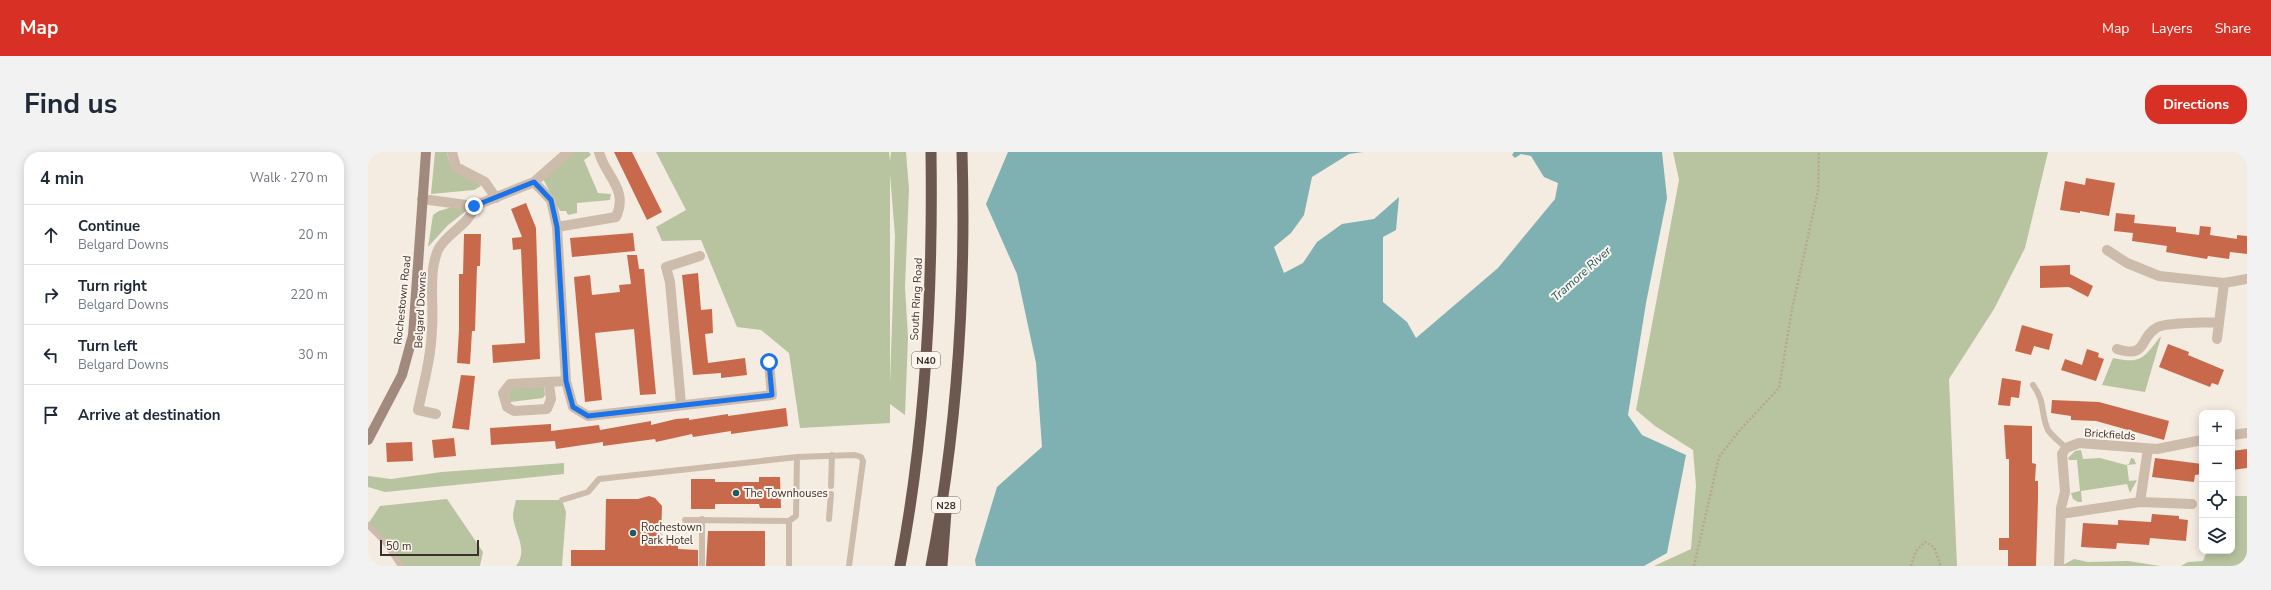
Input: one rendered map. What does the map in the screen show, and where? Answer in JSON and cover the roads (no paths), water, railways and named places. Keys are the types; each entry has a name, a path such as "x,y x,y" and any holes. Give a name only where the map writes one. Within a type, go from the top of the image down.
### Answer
{"highway":[{"name":"South Ring Road","path":"900,566 923,400 929,311 932,214 931,152"},
{"name":"N40","path":"931,566 949,444 959,324 962,152"},
{"name":"N28","path":"942,566 949,444"}],"main road":[{"name":"Rochestown Road","path":"368,440 402,375 410,349 416,301 426,152"}],"street":[{"path":"452,152 456,167 485,182 496,198"},
{"path":"422,199 474,206 534,182 568,152"},
{"path":"557,227 616,217 620,207 616,182 601,159 599,152"},
{"path":"534,182 551,200 557,227 566,381 573,407 588,416 682,404 772,395 769,362"},
{"name":"Belgard Downs","path":"436,414 418,410 430,351 433,272 438,250 448,236 473,213 474,206"},
{"path":"2108,250 2127,263 2148,273 2224,284 2247,279"},
{"path":"682,404 670,282 666,267 700,256"},
{"path":"2217,339 2224,284"},
{"path":"2117,350 2129,353 2135,352 2144,344 2152,331 2164,325 2219,322"},
{"path":"548,384 551,399 547,409 514,412 507,407 503,393 510,384 548,384 566,381"},
{"path":"2235,434 2247,433"},
{"name":"Brickfields","path":"2066,448 2079,443 2148,449 2170,448 2199,441"},
{"path":"2059,565 2061,514 2065,492 2062,454 2066,448"},
{"name":"Brickfields","path":"2140,502 2148,449"},
{"path":"2061,514 2140,502 2192,504"}],"lane":[{"path":"2033,385 2042,396 2044,418 2049,431 2066,448"},
{"path":"562,500 588,492 599,479 797,457 854,454 861,457 863,461 849,566"},
{"path":"831,486 832,455"},
{"path":"685,520 789,521 796,516 797,457"},
{"path":"829,519 831,494"},
{"path":"702,520 702,566"},
{"path":"789,521 789,566"},
{"path":"368,525 385,542 401,566"}],"water":[{"name":"Tramore River","path":"1008,152 1363,152 1349,154 1312,177 1304,215 1291,233 1274,247 1284,273 1303,263 1317,242 1342,224 1374,219 1399,197 1396,230 1383,237 1383,302 1407,322 1416,338 1498,268 1555,199 1558,183 1544,177 1531,156 1521,154 1515,158 1512,155 1514,152 1662,152 1667,198 1646,303 1628,415 1642,435 1686,455 1667,553 1644,566 976,566 975,560 997,487 1042,447 1036,363 1017,274 986,204"}],"place":[{"name":"The Townhouses","path":"736,493"},
{"name":"Rochestown Park Hotel","path":"633,533"}]}
